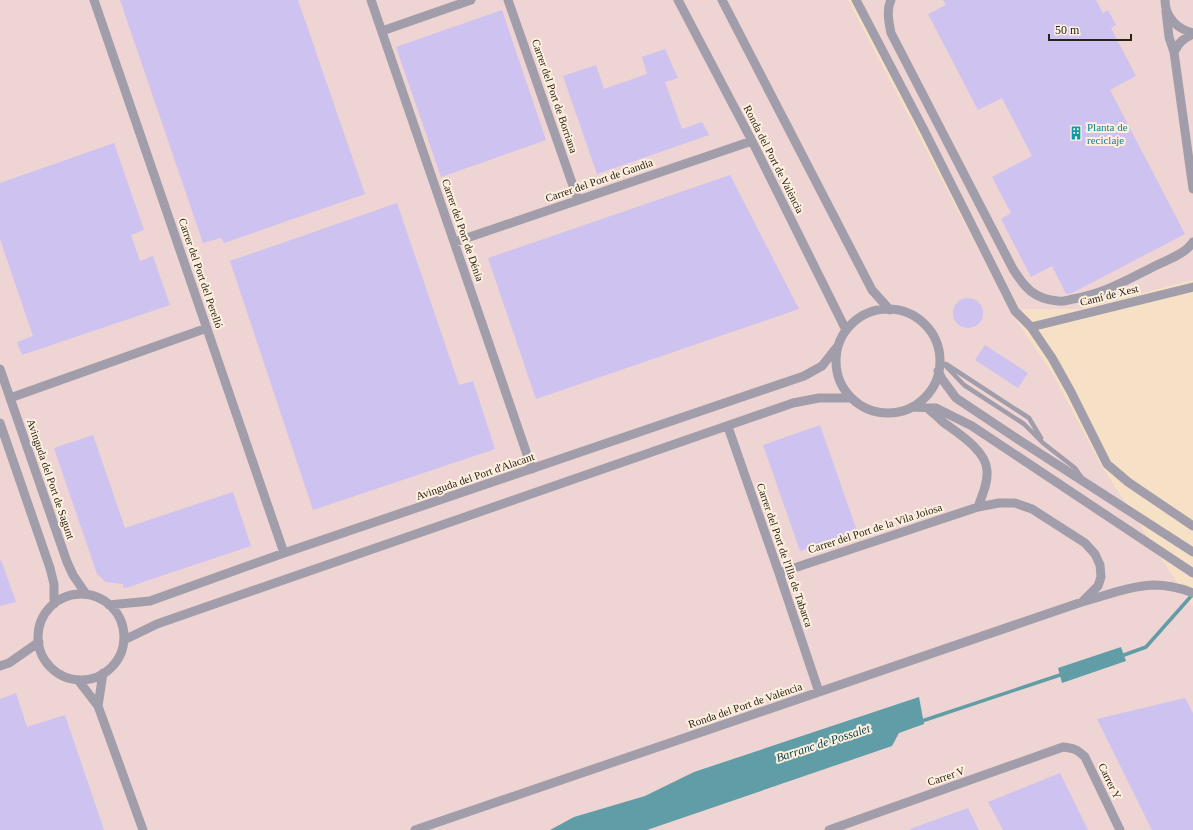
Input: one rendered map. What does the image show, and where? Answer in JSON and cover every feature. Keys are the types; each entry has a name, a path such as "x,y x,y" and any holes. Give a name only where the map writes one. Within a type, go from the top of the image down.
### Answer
{"street":[{"name":"Carrer del Port del Perelló","path":"94,0 284,553"},
{"name":"Carrer del Port de Dénia","path":"371,0 532,469"},
{"path":"382,31 471,0"},
{"name":"Carrer del Port de Borriana","path":"508,0 578,200"},
{"name":"Ronda del Port de València","path":"678,0 752,140 846,330"},
{"path":"722,0 872,290 890,310"},
{"path":"856,0 924,130 1015,311 1031,327 1064,378 1106,464 1128,482 1193,526"},
{"path":"891,0 888,17 891,33 1013,269 1024,286 1039,297 1059,301 1086,297 1113,288 1180,254 1193,242"},
{"path":"1165,0 1169,37 1174,52 1193,189"},
{"path":"1166,11 1174,24 1193,33"},
{"path":"1174,52 1178,43 1193,33"},
{"name":"Carrer del Port de Gandia","path":"455,242 752,140"},
{"name":"Camí de Xest","path":"1031,327 1193,287"},
{"path":"882,310 890,310 904,312 920,321 928,329 937,345 940,360 937,377 932,389 925,397 912,407 899,412 874,412 855,402 843,389 838,379 836,357 837,347 846,330 862,316 882,310"},
{"path":"10,398 207,328"},
{"name":"Avinguda del Port d'Alacant","path":"109,605 150,601 284,553 804,376 822,366 837,347"},
{"name":"Avinguda del Port de Sagunt","path":"0,368 67,562 73,575 86,594"},
{"path":"938,371 956,398 1193,552"},
{"path":"124,640 157,624 793,404 819,398 850,398"},
{"path":"912,407 936,408 972,426 1193,573"},
{"path":"927,408 970,443 984,460 988,469 987,482 978,507"},
{"path":"0,423 50,568 54,584 54,604"},
{"name":"Carrer del Port de l'Illa de Tabarca","path":"728,427 780,573 819,692"},
{"name":"Carrer del Port de la Vila Joiosa","path":"780,573 978,507 999,503 1015,503 1032,509 1085,543 1095,554 1100,564 1101,577 1098,586 1082,602"},
{"name":"Ronda del Port de València","path":"415,830 1082,602 1133,588 1153,585 1183,589 1193,593"},
{"path":"86,594 104,601 114,610 120,618 124,630 124,640 122,650 112,667 97,678 78,680 59,674 47,664 40,651 38,633 42,619 54,604 59,600 71,596 86,594"},
{"path":"0,666 9,663 38,642"},
{"path":"98,706 103,673"},
{"path":"78,680 98,706 143,830"},
{"name":"Carrer V","path":"829,830 1063,747 1072,748"},
{"name":"Carrer Y","path":"1072,748 1079,750 1085,757 1120,830"}],"lane":[{"path":"940,360 1029,418 1043,443"},
{"path":"940,360 964,385 1024,424 1043,443 1075,468 1086,483"}],"shaded area":[{"path":"0,0 848,0 1012,314 1054,376 1101,465 1193,607 1193,830 0,830"},
{"path":"860,0 1193,0 1193,280 1081,309 1020,309"}],"water":[{"path":"1121,647 1126,661 1062,683 1058,668"},
{"path":"919,697 924,724 899,733 892,746 647,830 550,830 574,817 645,796 694,772"}],"building":[{"path":"120,0 298,0 365,194 224,243 221,238 203,243"},
{"name":"Planta de reciclaje","path":"943,0 1096,0 1103,13 1108,10 1116,25 1111,28 1136,76 1110,90 1185,234 1072,293 1066,294 1052,266 1031,277 1001,219 1011,213 992,177 1032,156 1002,98 978,110 928,14 946,5"},
{"path":"502,10 546,140 441,177 396,47"},
{"path":"665,49 678,78 665,82 682,129 702,122 709,135 597,174 563,76 596,65 604,89 647,74 642,57"},
{"path":"114,143 144,230 131,235 140,261 153,256 170,305 22,355 17,342 33,336 0,239 0,183"},
{"path":"730,175 799,309 536,399 488,258"},
{"path":"397,203 459,385 473,381 495,449 313,510 230,261"},
{"path":"968,298 979,302 983,313 979,324 968,328 957,324 953,313 957,302"},
{"path":"985,345 1028,373 1018,388 975,360"},
{"path":"820,425 857,531 800,551 763,445"},
{"path":"93,435 125,528 233,492 251,546 130,587 123,588 123,584 106,582 97,574 54,448"},
{"path":"1,560 16,602 0,606 0,561"},
{"path":"16,693 27,727 65,715 104,830 0,830 0,699"},
{"path":"1185,698 1193,713 1193,830 1152,830 1097,719"},
{"path":"1060,773 1088,830 1003,830 988,802"},
{"path":"968,808 979,830 910,830 910,829"}],"waterway":[{"path":"1124,655 1146,647 1193,594"},
{"name":"Barranc de Possalet","path":"919,722 1060,675"}],"place":[{"name":"Planta de reciclaje","path":"1076,133"}]}
